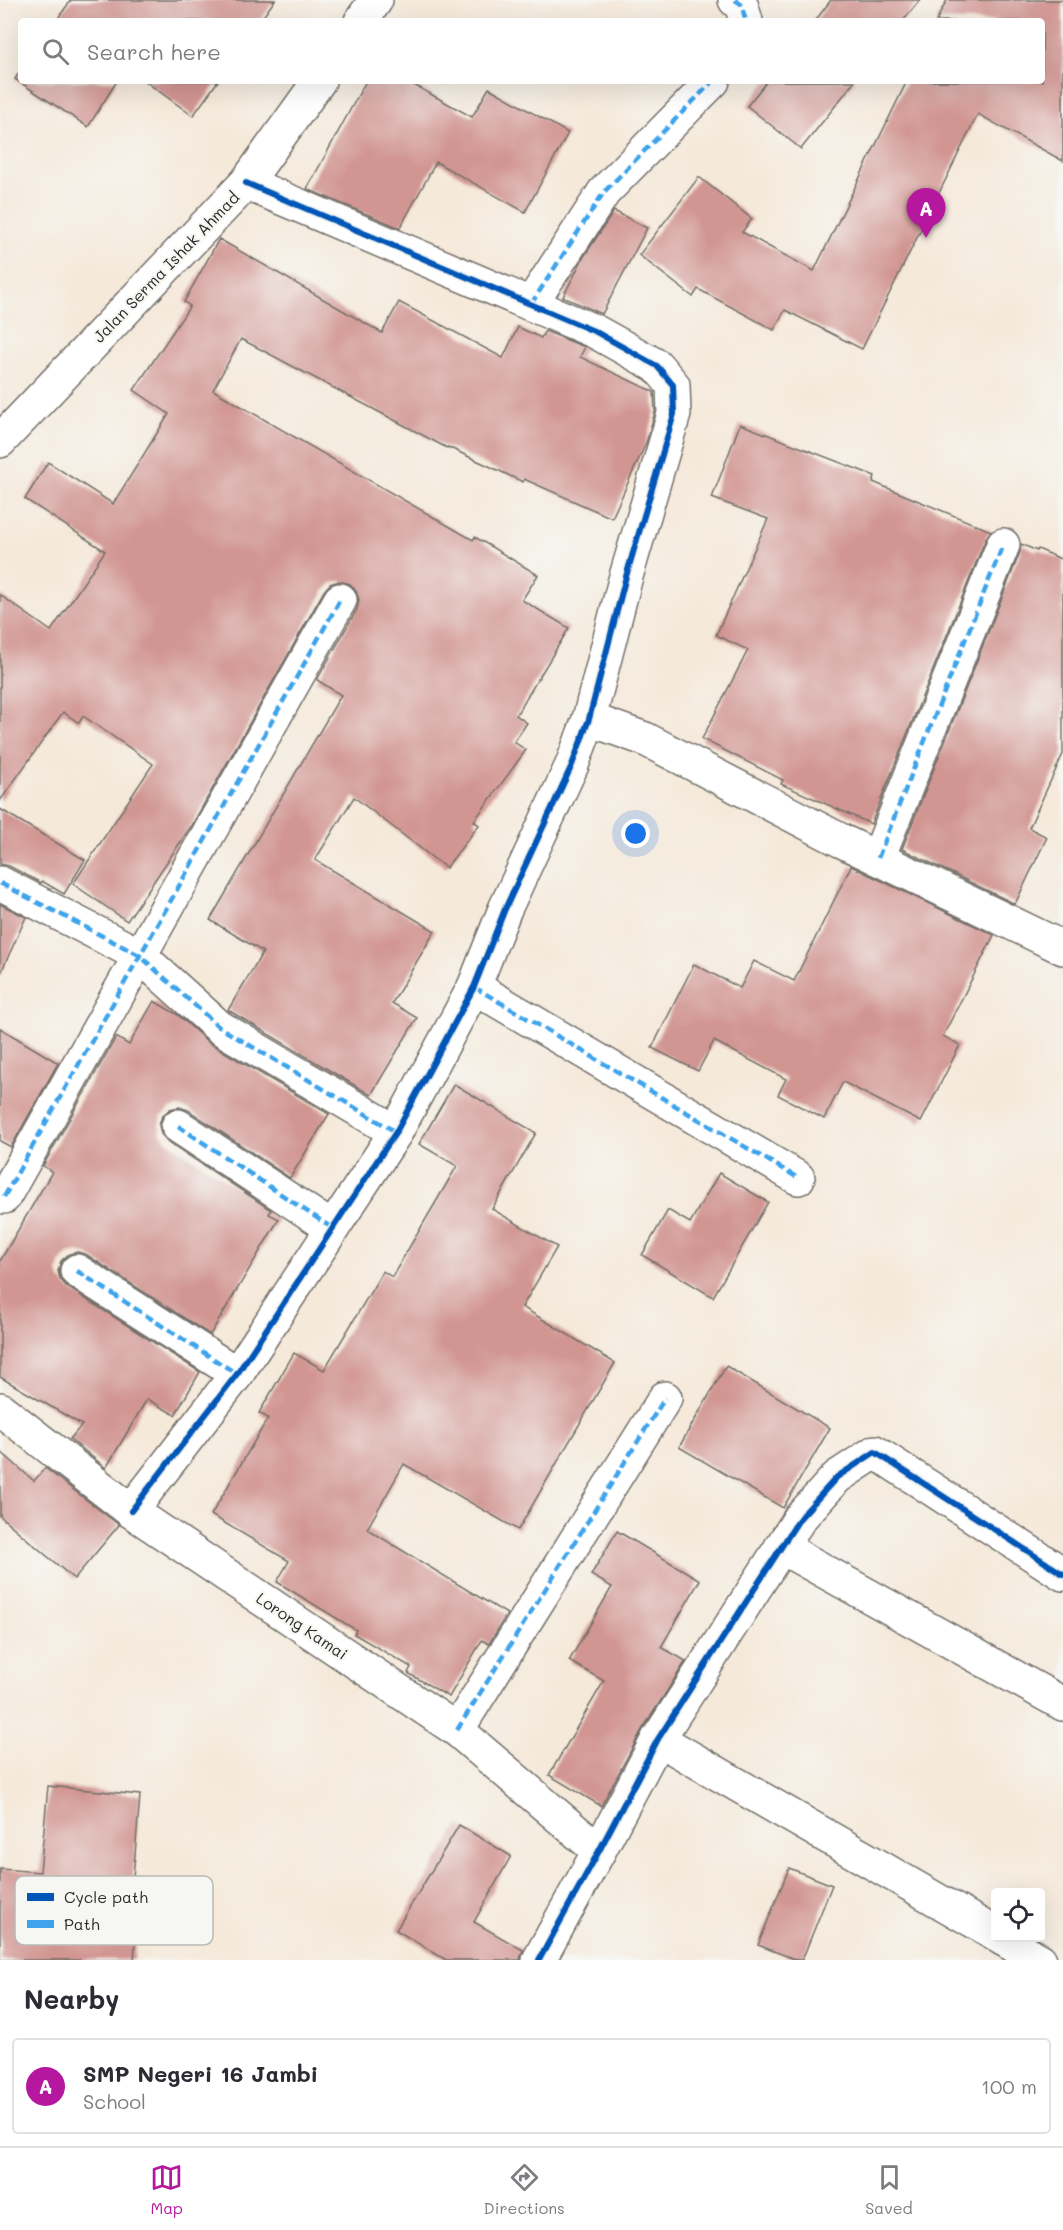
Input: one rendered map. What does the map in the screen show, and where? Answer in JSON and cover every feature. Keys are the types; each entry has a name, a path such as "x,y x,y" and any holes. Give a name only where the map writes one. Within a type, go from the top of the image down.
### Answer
{"street":[{"path":"363,18 376,0"},
{"path":"735,0 741,4 745,18"},
{"name":"Jalan Serma Ishak Ahmad","path":"6,424 246,183 317,84"},
{"path":"531,304 604,192 710,84"},
{"path":"131,1511 237,1374 396,1132 474,987 505,909 572,765 589,719 625,580 674,414 673,385 657,366 596,332 246,183"},
{"path":"878,858 1004,545"},
{"path":"4,1197 340,600"},
{"path":"589,719 645,739 878,858 1063,948"},
{"path":"0,883 139,955 219,1027 396,1132"},
{"path":"474,987 798,1178"},
{"path":"178,1126 332,1228"},
{"path":"77,1271 237,1374"},
{"path":"457,1730 665,1398"},
{"name":"Lorong Kamai","path":"0,1409 131,1511 457,1730 599,1851"},
{"path":"539,1960 658,1739 800,1518 837,1477 875,1452 1063,1574"},
{"path":"781,1547 1063,1704"},
{"path":"658,1739 991,1931"},
{"path":"1008,1942 1040,1960"}],"building":[{"path":"71,0 275,0 262,18 58,18"},
{"path":"831,0 920,0 905,18 817,18"},
{"path":"947,0 1063,0 1063,161 978,114 862,349 785,310 774,330 698,289 693,297 639,255 699,177 752,219 742,232 814,271 906,84 1045,84 1045,18 938,18"},
{"path":"23,84 115,84 88,127"},
{"path":"149,84 216,84 193,116"},
{"path":"364,84 412,84 472,117 489,88 568,133 525,212 436,162 400,228 307,189"},
{"path":"765,84 853,84 801,149 747,106"},
{"path":"614,211 647,228 602,314 563,297 583,258"},
{"path":"219,239 382,333 399,302 503,358 518,327 541,338 545,331 585,347 580,357 654,392 655,412 646,443 612,518 447,448 241,339 213,390 473,540 475,537 538,575 522,600 569,628 516,715 527,723 514,742 526,750 474,821 479,825 446,868 354,797 315,860 435,931 392,1003 417,1018 371,1095 228,1010 263,952 210,920 341,695 317,680 357,609 359,600 350,584 339,581 330,584 324,591 192,825 127,921 73,884 153,764 83,716 79,723 63,712 0,801 0,595 51,631 105,551 25,499 48,462 113,504 169,414 134,390 190,306 184,302"},
{"path":"740,424 875,476 873,482 991,531 986,538 871,824 781,784 783,780 702,739 748,650 716,635 768,519 712,498"},
{"path":"1021,544 1063,560 1063,754 1029,828 1047,837 1015,904 902,849 1020,552"},
{"path":"0,809 85,860 64,894 42,881 41,883 9,866 0,864"},
{"path":"851,866 994,935 943,1036 960,1045 921,1122 843,1082 824,1119 778,1095 786,1079 714,1041 698,1071 652,1048 694,964 740,988 754,961 794,981"},
{"path":"0,904 26,917 0,975"},
{"path":"154,1001 178,1015 209,1043 329,1114 290,1178 188,1110 179,1107 170,1109 162,1116 159,1125 161,1134 168,1142 271,1210 269,1214 279,1219 210,1335 87,1255 78,1252 69,1254 61,1261 58,1271 60,1279 67,1287 200,1372 175,1415 147,1399 106,1468 70,1439 82,1425 0,1377 0,1261 52,1172 43,1166 116,1037 129,1045"},
{"path":"0,1028 58,1063 11,1147 0,1141"},
{"path":"454,1084 536,1133 492,1209 557,1247 522,1307 615,1363 518,1530 404,1464 367,1529 507,1614 489,1644 482,1640 449,1697 408,1673 411,1667 354,1634 356,1630 277,1582 289,1561 211,1515 268,1418 259,1413 294,1353 324,1370 383,1271 392,1277 457,1166 419,1144"},
{"path":"719,1173 768,1202 713,1297 642,1255 668,1210 690,1223"},
{"path":"726,1366 830,1428 783,1508 679,1447"},
{"path":"0,1451 34,1481 45,1468 119,1525 74,1579 0,1516"},
{"path":"617,1531 700,1580 661,1647 686,1661 642,1730 601,1806 549,1775 604,1681 569,1661 612,1587 591,1575"},
{"path":"48,1786 140,1795 133,1876 15,1876 15,1945 135,1945 134,1960 0,1960 0,1869 40,1872"},
{"path":"459,1825 511,1856 474,1922 523,1950 520,1960 446,1960 396,1930"},
{"path":"789,1868 832,1885 802,1960 758,1945"}],"marked path":[{"path":"735,0 741,4 745,18"},
{"path":"531,304 604,192 710,84"},
{"path":"878,858 1003,545"},
{"path":"4,1197 340,600"},
{"path":"0,883 139,955 219,1027 396,1132"},
{"path":"474,987 798,1178"},
{"path":"178,1126 332,1228"},
{"path":"77,1271 237,1374"},
{"path":"457,1730 665,1398"}],"cycle path":[{"path":"131,1511 237,1374 396,1132 474,987 505,909 572,765 589,719 625,580 674,414 673,385 657,366 596,332 246,183"},
{"path":"539,1960 658,1739 800,1518 837,1477 875,1452 1063,1574"}],"place":[{"name":"SMP Negeri 16 Jambi","path":"926,238"}]}
